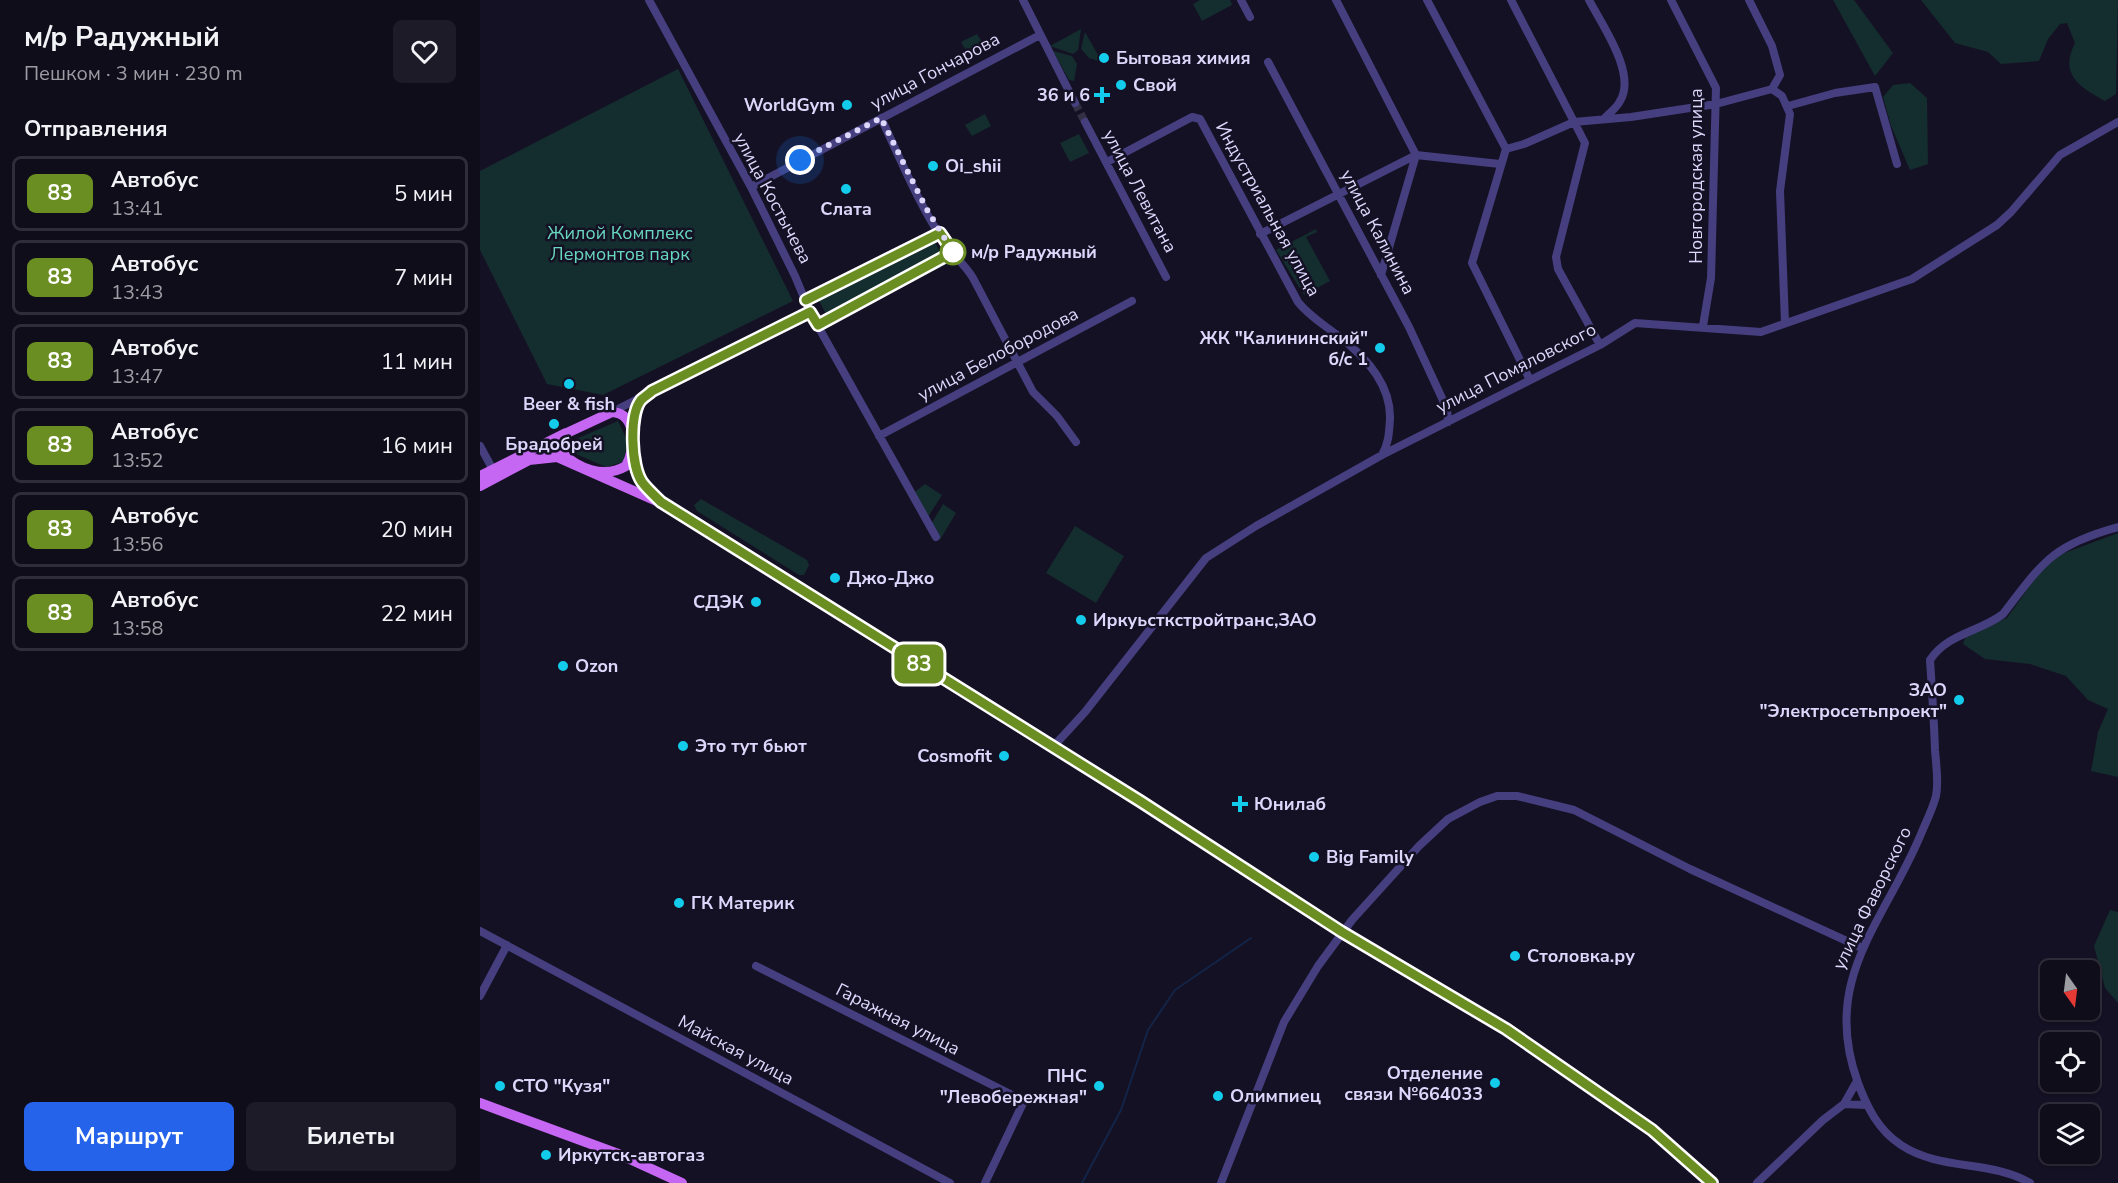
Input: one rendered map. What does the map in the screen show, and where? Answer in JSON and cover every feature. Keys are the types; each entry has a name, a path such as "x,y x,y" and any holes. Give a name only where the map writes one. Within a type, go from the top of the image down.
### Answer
{"main road":[{"path":"480,476 492,468 612,412 622,412 627,416 641,481 661,502"},
{"path":"569,432 561,439 559,448 564,456 580,466 661,502 1140,801 1342,932 1506,1029 1608,1097 1677,1150 1712,1183"},
{"path":"480,486 529,460 557,458 597,472 618,471 626,466 633,447"},
{"path":"480,1103 612,1151 682,1183"}],"street":[{"name":"улица Костычева","path":"650,0 750,187 810,312 936,537"},
{"path":"1023,0 1076,103"},
{"path":"1241,0 1250,18"},
{"path":"1336,0 1416,155 1381,275"},
{"path":"1427,0 1506,149 1472,263 1530,380"},
{"path":"1511,0 1585,143 1556,257 1558,269 1600,345"},
{"path":"1589,0 1623,67 1626,82 1621,100 1604,119"},
{"name":"Новгородская улица","path":"1671,0 1716,88 1711,278 1703,326"},
{"path":"1506,149 1524,144 1574,122 1716,104 1772,89 1780,75 1772,46 1749,0"},
{"name":"улица Гончарова","path":"750,187 1040,35"},
{"name":"улица Калинина","path":"1268,62 1409,327 1447,409 1448,422"},
{"path":"1788,105 1835,93 1875,87 1897,164"},
{"path":"1772,89 1782,96 1788,105 1790,121 1780,191 1785,323"},
{"name":"Индустриальная улица","path":"1107,162 1196,116 1300,305 1368,363 1380,380 1390,409 1389,435 1382,455"},
{"path":"881,118 940,233 969,271 1033,392 1057,416 1076,442"},
{"name":"улица Левитана","path":"1085,122 1166,277"},
{"name":"улица Помяловского","path":"1052,748 1085,712 1206,558 1256,526 1382,455 1600,345 1639,322 1761,332 1912,279 1997,225 2060,155 2118,122"},
{"path":"1260,234 1416,155 1500,164"},
{"path":"806,300 940,233"},
{"path":"818,325 953,252"},
{"name":"улица Белобородова","path":"879,436 1132,301"},
{"path":"612,412 810,312"},
{"path":"633,447 637,408 641,400 652,391"},
{"path":"480,446 492,468"},
{"name":"улица Фаворского","path":"2030,1183 1986,1170 1948,1164 1922,1156 1901,1146 1884,1132 1866,1105 1857,1081 1847,1033 1845,1008 1847,991 1862,948 1915,849 1936,797 1930,660 1936,651 1960,634 1995,621 2048,558 2082,538 2118,527"},
{"path":"1221,1183 1284,1022 1318,966 1342,932 1419,846 1448,819 1480,802 1497,796 1517,796 1575,810 1690,869 1862,948"},
{"name":"Майская улица","path":"480,931 950,1183"},
{"path":"480,996 507,945"},
{"name":"Гаражная улица","path":"756,966 1024,1101 985,1183"},
{"path":"1757,1183 1823,1120 1844,1104 1857,1081"},
{"path":"1844,1104 1866,1105"}],"green space":[{"path":"1200,0 1230,0 1232,5 1202,21 1193,4"},
{"path":"1833,0 1854,0 1893,53 1875,76"},
{"path":"1921,0 2118,0 2116,94 2105,101 2080,85 2074,78 2069,63 2075,43 2067,23 2060,24 2048,39 2039,61 2001,64 1988,52 1955,43"},
{"path":"1081,29 1078,50 1073,54 1050,46"},
{"path":"1085,32 1102,62 1089,58 1081,49"},
{"path":"977,34 985,47 968,54 961,42"},
{"path":"1053,51 1072,56 1077,64 1074,81 1069,80"},
{"name":"Жилой Комплекс Лермонтов парк","path":"678,69 793,301 603,395 547,384 480,250 480,171"},
{"path":"1910,83 1927,98 1928,164 1910,170 1891,126 1883,97 1893,85"},
{"path":"985,114 991,126 972,136 965,125"},
{"path":"1079,134 1089,153 1070,162 1060,143"},
{"path":"1316,229 1317,232 1306,237 1330,281 1304,295 1276,250"},
{"path":"929,232 947,264 831,324 815,293"},
{"path":"618,421 628,442 623,462 606,467 576,454 566,446 569,442"},
{"path":"925,484 942,495 926,520 912,494"},
{"path":"701,499 807,560 809,565 804,575 799,575 697,511 694,505"},
{"path":"943,504 956,513 940,540 930,526"},
{"path":"1075,526 1124,556 1096,603 1046,573"},
{"path":"2118,533 2118,777 2091,771 2098,732 2108,709 2088,700 2066,676 2030,664 1985,659 1963,644 1968,630 2007,618 2039,573 2059,555"},
{"path":"2110,910 2118,912 2118,1003 2105,988 2100,960 2098,960 2094,946"}],"waterway":[{"path":"1082,1183 1121,1110 1148,1030 1175,990 1251,938"}],"tunnel":[{"path":"1075,103 1085,122"}],"bus line":[{"name":"83","path":"806,300 940,233 953,252 818,325 810,312 652,391 641,400 635,420 633,447 635,466 641,481 661,502 1140,801 1342,932 1506,1029 1608,1097 1677,1150 1712,1183"}],"place":[{"name":"Бытовая химия","path":"1104,58"},
{"name":"Свой","path":"1121,85"},
{"name":"36 и 6","path":"1102,95"},
{"name":"WorldGym","path":"847,105"},
{"name":"Oi_shii","path":"933,166"},
{"name":"Слата","path":"846,189"},
{"name":"м/р Радужный","path":"953,252"},
{"name":"ЖК \"Калининский\" б/с 1","path":"1380,348"},
{"name":"Beer & fish","path":"569,384"},
{"name":"Брадобрей","path":"554,424"},
{"name":"Джо-Джо","path":"835,578"},
{"name":"СДЭК","path":"756,602"},
{"name":"Иркуьсткстройтранс,ЗАО","path":"1081,620"},
{"name":"Ozon","path":"563,666"},
{"name":"ЗАО \"Электросетьпроект\"","path":"1959,700"},
{"name":"Это тут бьют","path":"683,746"},
{"name":"Cosmofit","path":"1004,756"},
{"name":"Юнилаб","path":"1240,804"},
{"name":"Big Family","path":"1314,857"},
{"name":"ГК Материк","path":"679,903"},
{"name":"Столовка.ру","path":"1515,956"},
{"name":"Отделение связи №664033","path":"1495,1083"},
{"name":"СТО \"Кузя\"","path":"500,1086"},
{"name":"ПНС \"Левобережная\"","path":"1099,1086"},
{"name":"Олимпиец","path":"1218,1096"},
{"name":"Иркутск-автогаз","path":"546,1155"}],"route":[{"path":"800,160 881,118 926,208 947,246 953,252"}]}
